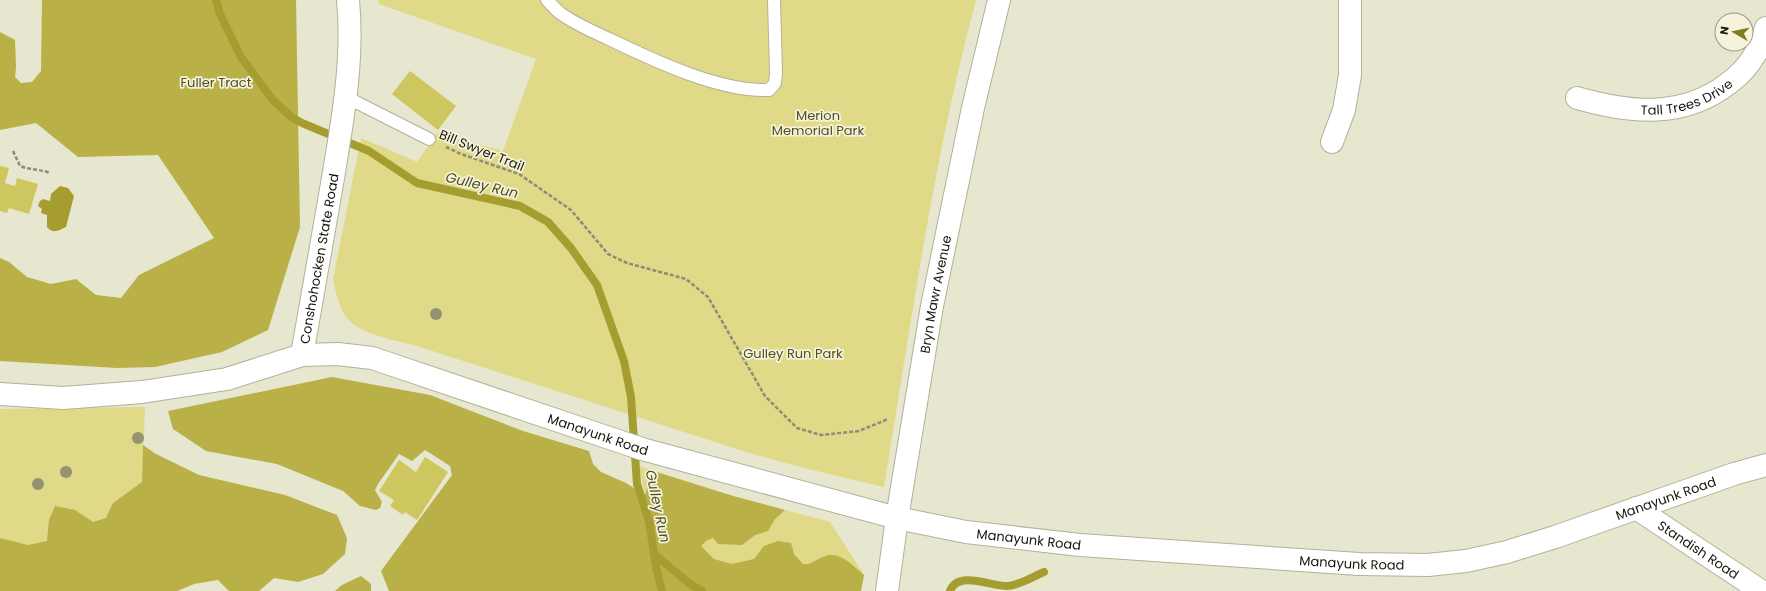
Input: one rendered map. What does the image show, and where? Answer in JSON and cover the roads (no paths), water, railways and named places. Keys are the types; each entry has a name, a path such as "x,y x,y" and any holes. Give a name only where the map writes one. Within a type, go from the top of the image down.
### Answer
{"street":[{"name":"Conshohocken State Road","path":"0,394 63,398 142,392 227,379 302,355 346,97 350,52 348,0"},
{"name":"Bryn Mawr Avenue","path":"888,591 897,518 932,306 972,108 999,0"},
{"path":"1332,142 1344,110 1350,75 1350,0"},
{"name":"Tall Trees Drive","path":"1577,98 1602,105 1655,110 1678,108 1701,101 1720,90 1738,76 1754,57 1766,28"},
{"name":"Manayunk Road","path":"302,355 338,354 372,358 635,447 897,518 966,532 1080,545 1394,566 1428,565 1466,561 1507,552 1555,537 1734,474 1766,465"},
{"name":"Standish Road","path":"1636,508 1761,591"}],"lane":[{"path":"547,0 560,13 586,28 656,60 689,73 727,85 755,90 769,90 775,83 776,73 774,0"},
{"path":"346,97 429,139"}],"waterway":[{"name":"Gulley Run","path":"216,0 220,14 241,57 272,99 291,117 369,151 417,183 520,206 548,222 571,248 597,285 624,361 631,397 637,484 649,521 656,567 662,591"},
{"path":"654,554 690,584 702,591"},
{"path":"950,591 954,585 960,581 967,580 1011,586 1044,572"}],"park label":[{"name":"Fuller Tract","path":"216,82"},
{"name":"Merion Memorial Park","path":"818,122"},
{"name":"Gulley Run Park","path":"793,353"}]}
